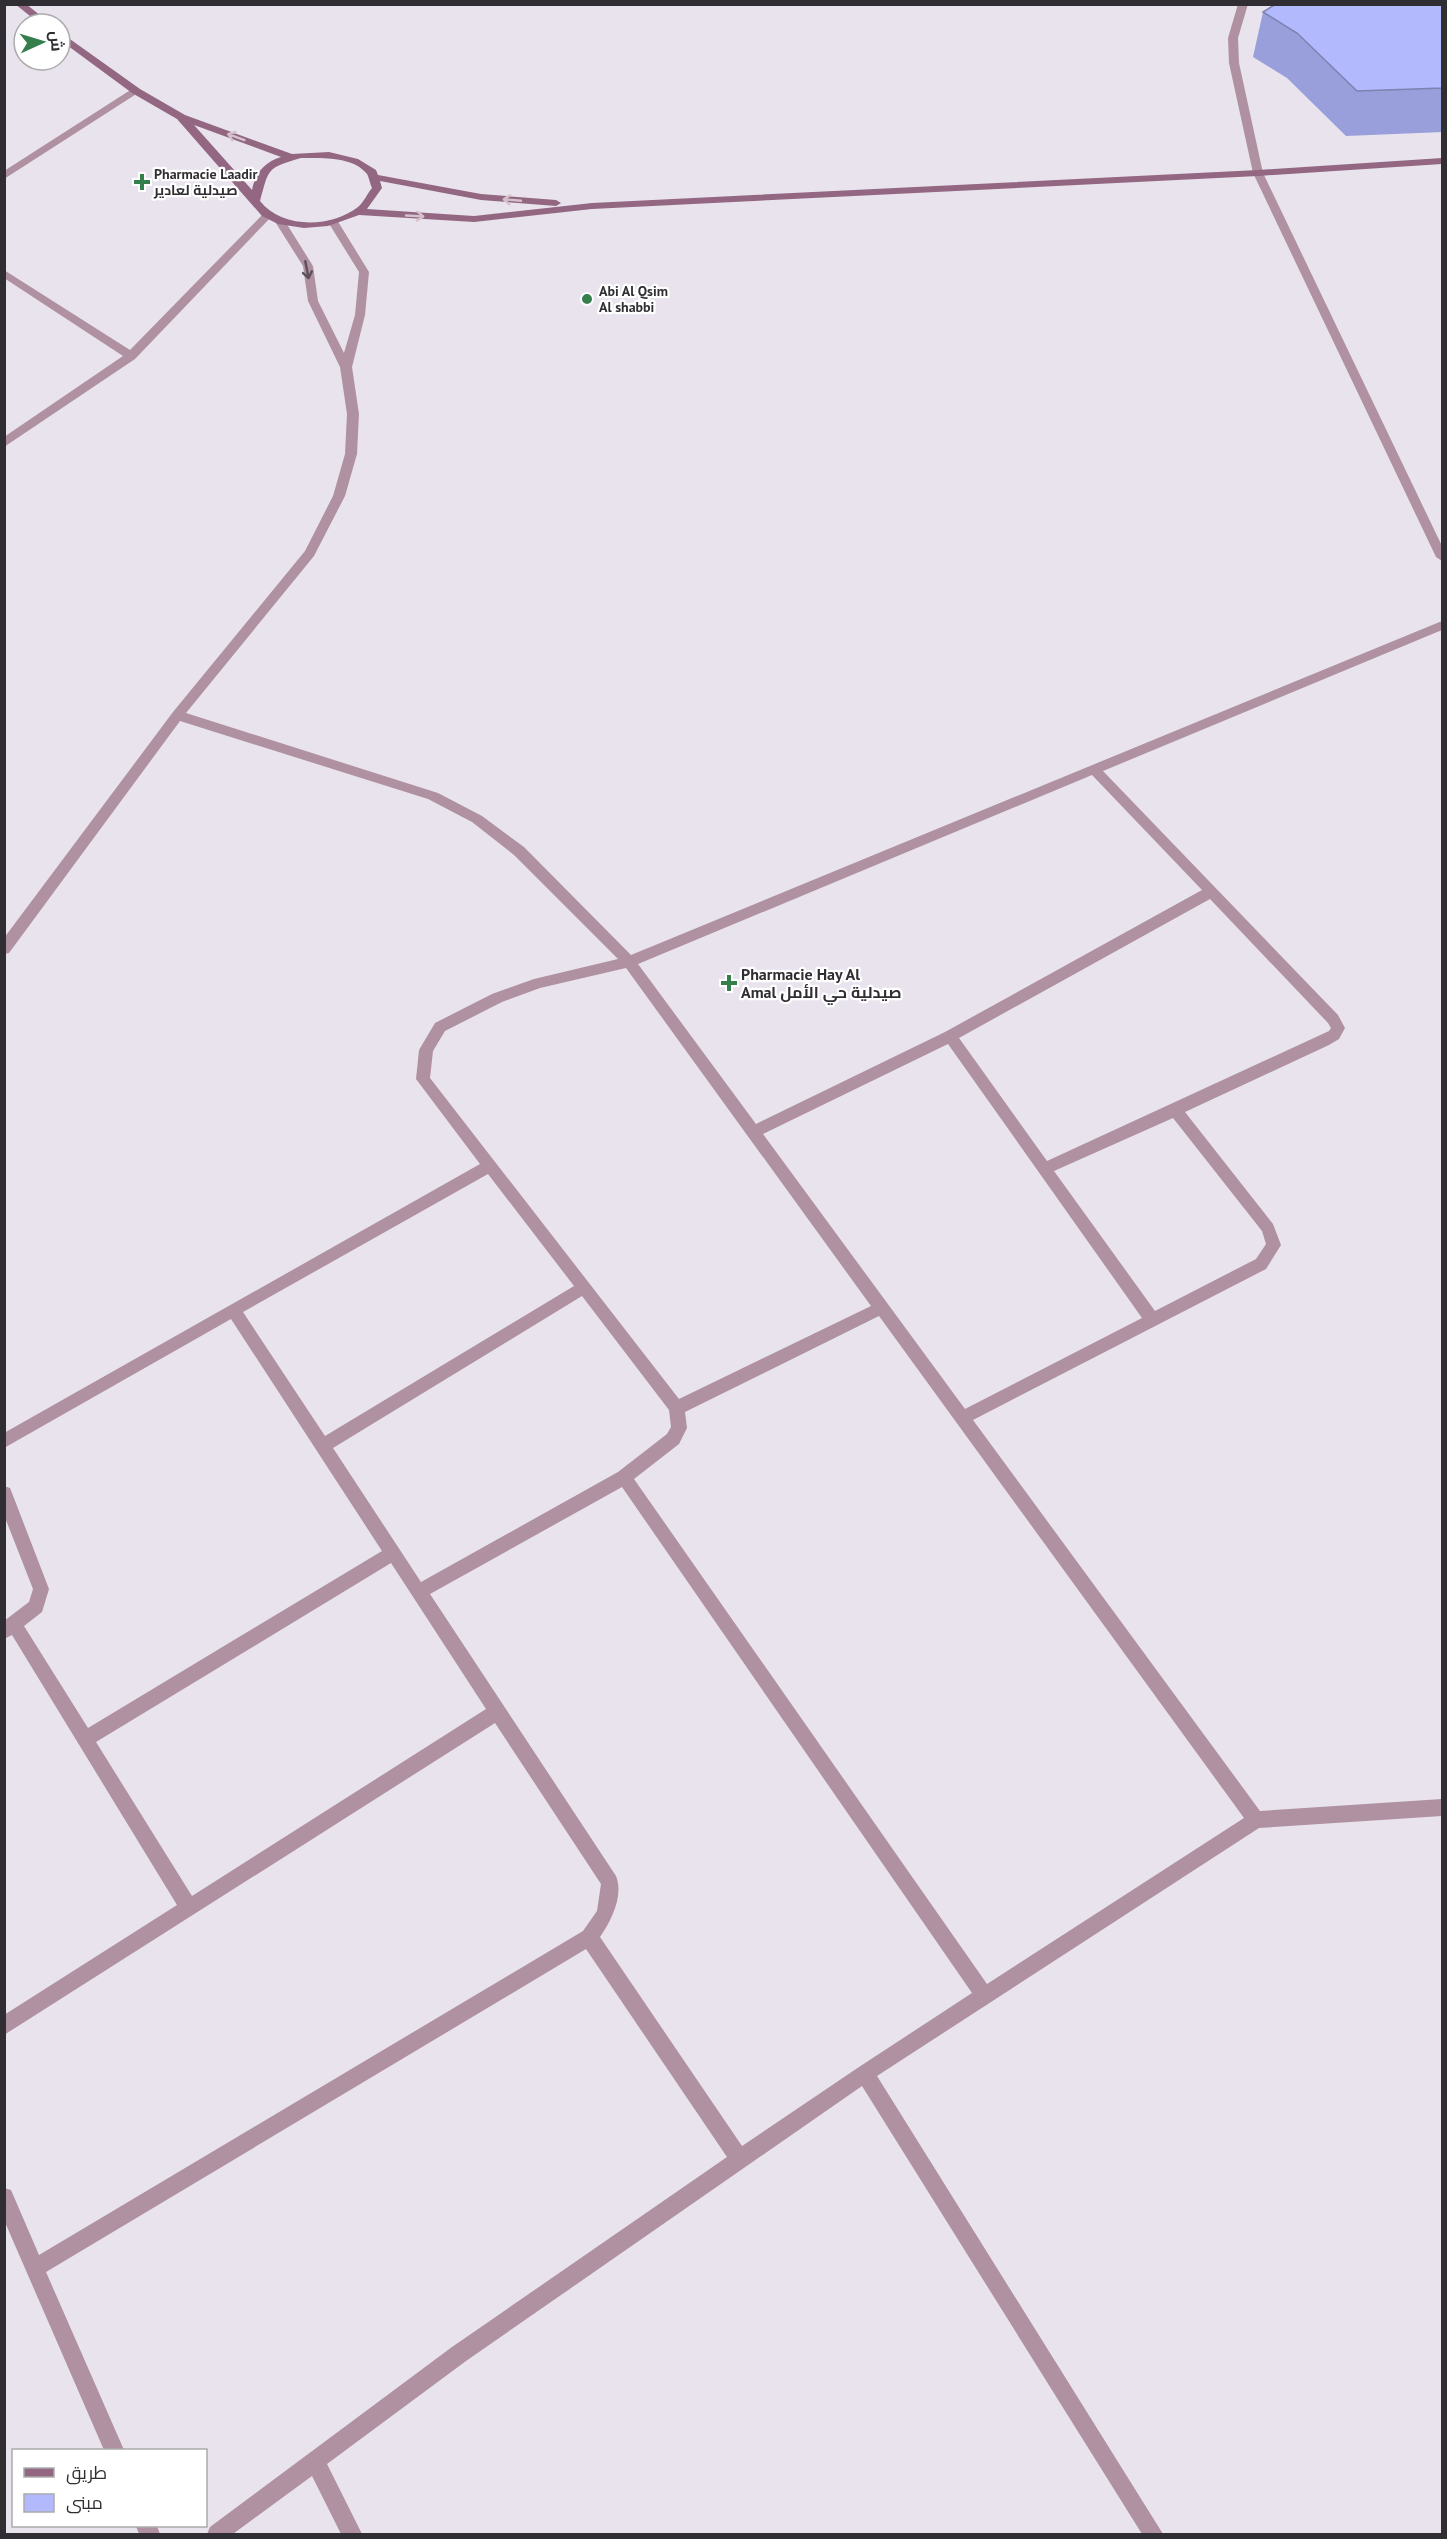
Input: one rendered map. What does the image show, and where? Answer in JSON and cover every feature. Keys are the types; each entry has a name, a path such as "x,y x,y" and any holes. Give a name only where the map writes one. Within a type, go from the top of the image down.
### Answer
{"main road":[{"path":"72,44 136,91 181,117 291,158"},
{"path":"181,117 273,218 304,225 333,222 357,213 474,219 592,206 1258,173 1443,161"},
{"path":"256,200 256,184 261,176 274,165 291,158 318,153 344,156 364,166 374,177 481,197 592,206"},
{"path":"357,213 372,198 374,177"}],"street":[{"path":"1243,4 1233,38 1234,63 1258,173 1443,557"},
{"path":"4,176 136,91"},
{"path":"4,443 131,356 273,218 308,266 313,301 346,367 353,414 351,454 339,496 310,553 177,715 4,949"},
{"path":"333,222 364,272 360,315 346,367"},
{"path":"4,273 131,356"},
{"path":"4,287 15,280"},
{"path":"418,1592 624,1477 673,1439 679,1428 677,1408 423,1079 426,1050 440,1027 497,999 539,983 629,962 1443,625"},
{"path":"177,715 433,796 477,819 519,851 629,962 1256,1820"},
{"path":"1045,1169 1324,1041 1334,1035 1338,1028 1334,1019 1095,770"},
{"path":"753,1132 950,1036 1212,891"},
{"path":"950,1036 1152,1320"},
{"path":"962,1418 1261,1264 1274,1245 1268,1228 1175,1110"},
{"path":"4,1441 490,1166"},
{"path":"322,1446 584,1287"},
{"path":"677,1408 881,1308"},
{"path":"35,2268 589,1937 605,1914 610,1882 233,1310"},
{"path":"624,1477 984,1995"},
{"path":"4,1493 41,1589 36,1607 9,1627 85,1739 189,1908"},
{"path":"85,1739 393,1553"},
{"path":"4,2026 497,1712"},
{"path":"217,2535 459,2354 740,2158 984,1995 1256,1820 1443,1807"},
{"path":"589,1937 740,2158"},
{"path":"865,2073 1153,2535"},
{"path":"4,2197 113,2449"},
{"path":"316,2463 352,2535"}],"building":[{"path":"1276,4 1443,4 1443,88 1357,91 1297,33 1263,12"}],"place":[{"name":"Pharmacie Laadir صيدلية لعادير","path":"142,182"},
{"name":"Abi Al Qsim Al shabbi","path":"587,299"},
{"name":"Pharmacie Hay Al Amal صيدلية حي الأمل","path":"729,983"}]}
